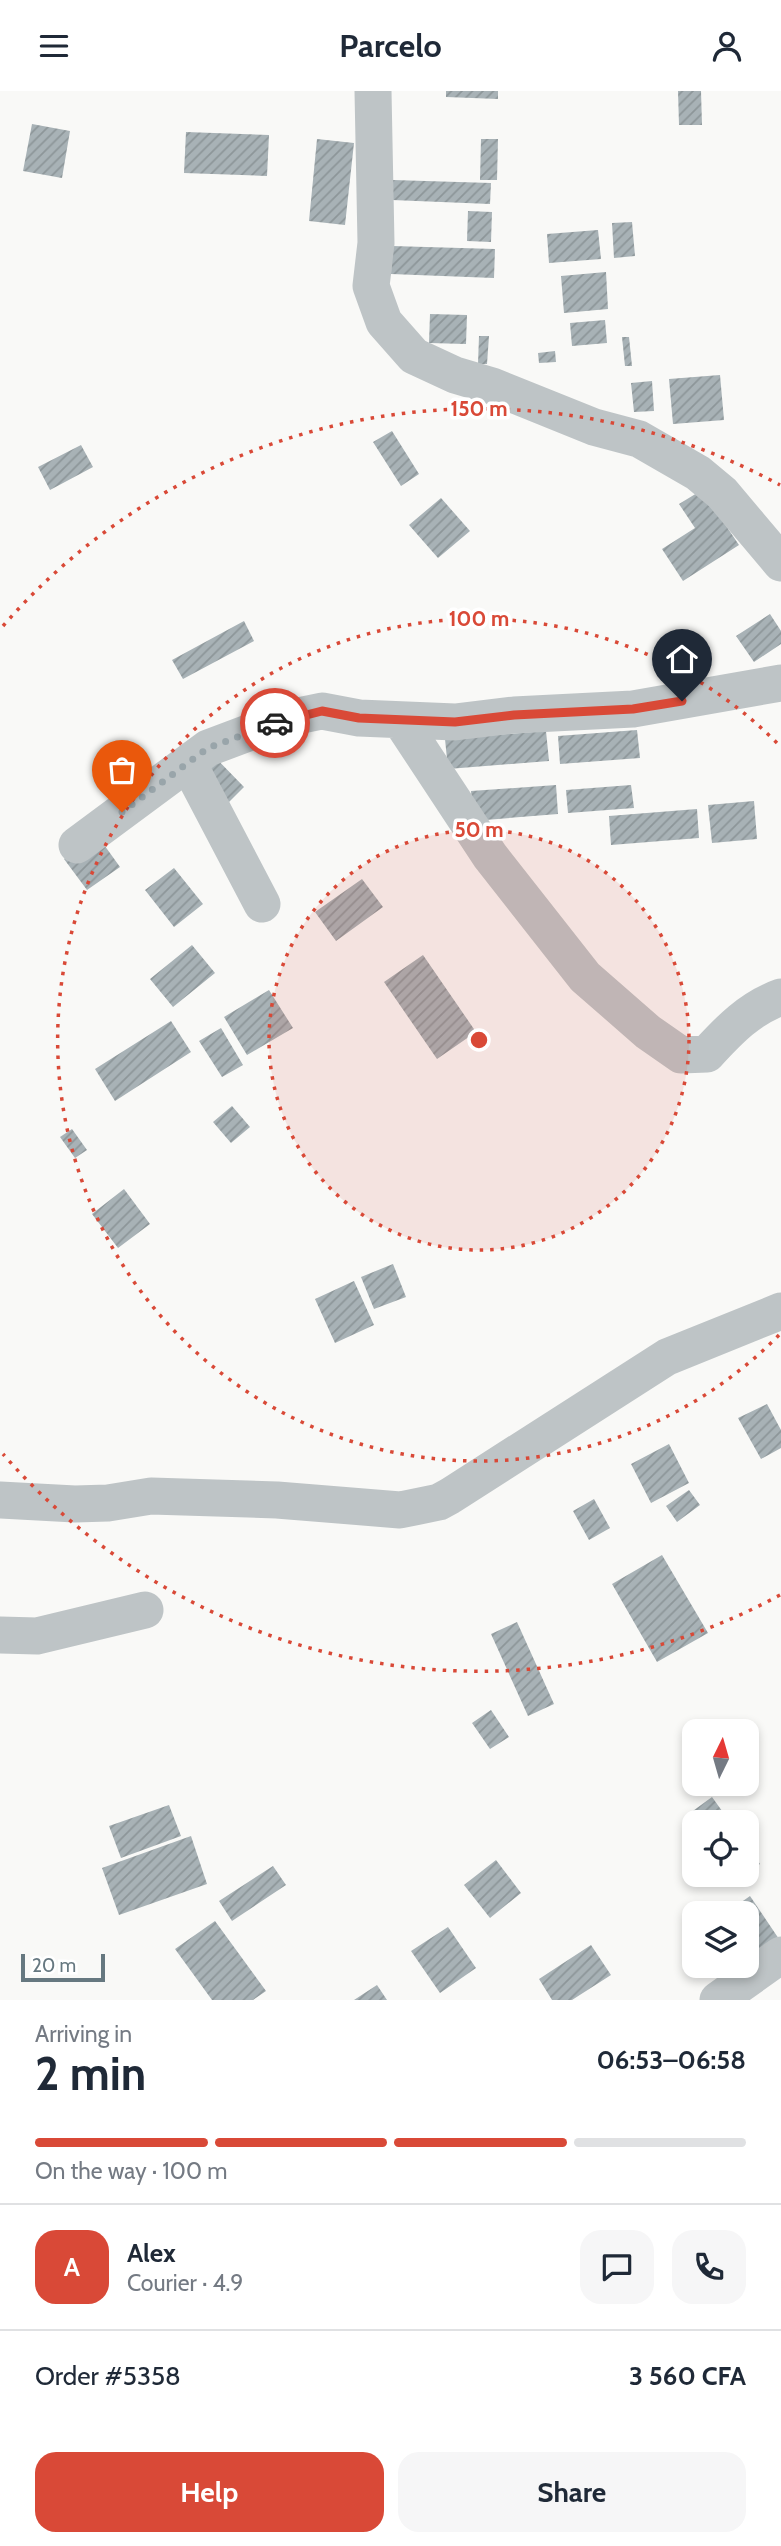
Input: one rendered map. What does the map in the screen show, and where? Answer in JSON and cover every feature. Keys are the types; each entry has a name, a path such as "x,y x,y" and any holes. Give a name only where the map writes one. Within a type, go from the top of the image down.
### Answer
{"street":[{"path":"373,91 376,243 371,286 384,322 414,356 455,375 492,386 594,427 639,439 698,473 722,493 781,563"},
{"path":"77,845 208,748 288,718 322,711 359,718 455,722 514,715 633,709 781,683"},
{"path":"401,721 490,856 585,977 648,1033 681,1055 707,1055 729,1030 757,1006 781,997"},
{"path":"188,763 262,904"},
{"path":"0,1500 108,1503 151,1496 286,1500 400,1510 421,1507 450,1496 667,1357 781,1311"},
{"path":"0,1635 37,1636 145,1610"},
{"path":"718,2000 781,1955"}],"building":[{"path":"446,91 498,91 498,99 446,97"},
{"path":"678,91 701,91 702,125 679,125"},
{"path":"32,124 70,131 62,178 23,171"},
{"path":"186,132 269,135 267,176 184,173"},
{"path":"317,139 354,143 345,225 309,221"},
{"path":"481,139 498,139 497,180 480,180"},
{"path":"393,180 491,183 490,204 392,200"},
{"path":"468,211 492,212 491,242 467,241"},
{"path":"632,222 635,256 614,258 612,223"},
{"path":"598,230 601,259 549,263 547,234"},
{"path":"392,246 495,249 494,278 391,274"},
{"path":"606,272 608,309 564,313 561,276"},
{"path":"430,314 467,315 466,344 429,343"},
{"path":"605,320 607,343 572,346 570,323"},
{"path":"479,336 489,336 487,364 478,364"},
{"path":"622,337 629,337 632,366 625,366"},
{"path":"555,351 556,362 539,363 538,353"},
{"path":"720,375 724,420 673,424 669,379"},
{"path":"652,381 654,411 634,412 631,383"},
{"path":"392,431 419,474 401,486 373,442"},
{"path":"81,445 93,467 50,490 38,467"},
{"path":"702,490 739,545 683,581 662,549 695,528 679,504"},
{"path":"441,498 470,531 438,558 409,525"},
{"path":"770,614 781,631 781,644 754,662 736,636"},
{"path":"244,621 254,641 183,679 172,660"},
{"path":"637,730 640,758 560,764 558,736"},
{"path":"546,731 549,761 448,769 445,739"},
{"path":"209,751 244,787 226,805 190,769"},
{"path":"556,785 558,814 473,821 471,791"},
{"path":"631,785 634,808 568,813 566,790"},
{"path":"754,801 757,839 712,843 708,805"},
{"path":"697,809 699,838 611,845 609,816"},
{"path":"97,835 120,867 87,890 64,859"},
{"path":"174,868 203,904 174,927 145,890"},
{"path":"362,879 383,907 336,941 315,912"},
{"path":"192,945 215,973 173,1007 150,979"},
{"path":"423,955 476,1032 437,1059 384,982"},
{"path":"269,990 293,1028 247,1055 224,1017"},
{"path":"171,1021 191,1052 115,1101 95,1069"},
{"path":"221,1028 243,1065 222,1077 199,1041"},
{"path":"232,1106 250,1127 231,1143 213,1122"},
{"path":"72,1129 87,1150 75,1158 60,1137"},
{"path":"124,1189 150,1224 118,1248 92,1214"},
{"path":"393,1264 406,1297 374,1309 361,1277"},
{"path":"354,1281 374,1325 335,1343 315,1299"},
{"path":"767,1404 781,1430 781,1448 761,1459 738,1418"},
{"path":"669,1444 689,1483 651,1503 631,1464"},
{"path":"689,1490 700,1505 677,1522 666,1506"},
{"path":"594,1499 610,1528 589,1540 573,1511"},
{"path":"662,1555 708,1633 657,1662 612,1584"},
{"path":"517,1622 554,1704 528,1716 491,1634"},
{"path":"491,1710 509,1737 490,1749 472,1723"},
{"path":"712,1797 721,1810 694,1810"},
{"path":"169,1805 181,1836 121,1858 109,1826"},
{"path":"191,1836 207,1884 119,1915 102,1868"},
{"path":"496,1860 521,1893 490,1918 464,1885"},
{"path":"273,1866 286,1885 232,1921 219,1901"},
{"path":"759,1909 781,1942 759,1962"},
{"path":"215,1921 266,1991 253,2000 212,2000 175,1949"},
{"path":"448,1927 476,1968 440,1993 411,1951"},
{"path":"591,1945 611,1975 572,2000 552,2000 539,1979"},
{"path":"377,1985 387,2000 354,2000"}],"way so far":[{"path":"122,812 208,748 275,723"}],"route":[{"path":"275,723 322,711 359,718 455,722 514,715 633,709 682,701"}]}
